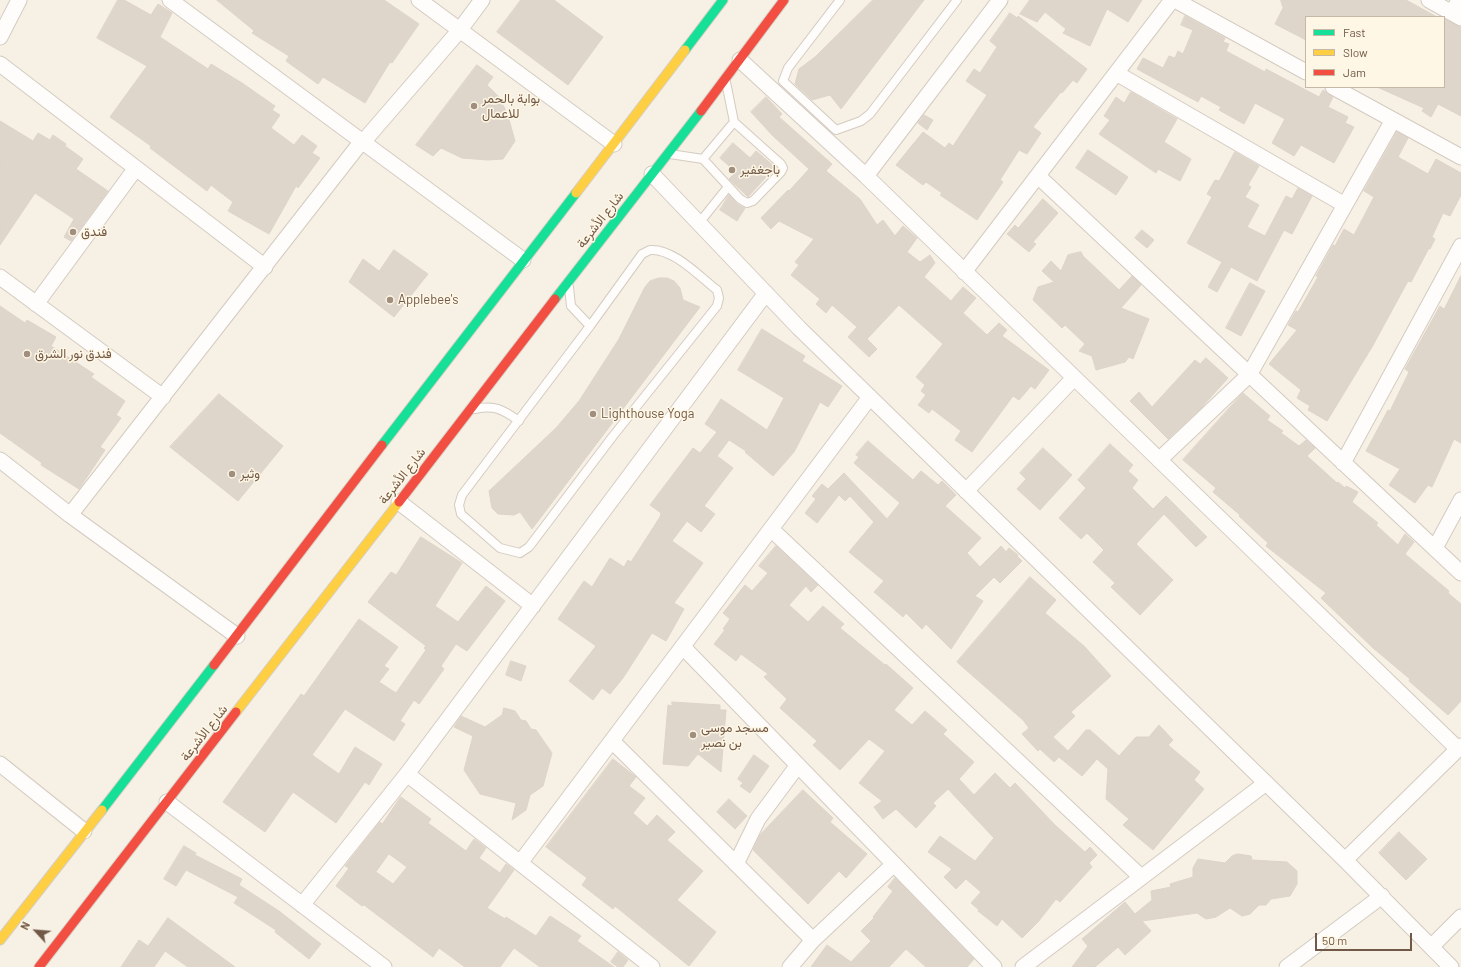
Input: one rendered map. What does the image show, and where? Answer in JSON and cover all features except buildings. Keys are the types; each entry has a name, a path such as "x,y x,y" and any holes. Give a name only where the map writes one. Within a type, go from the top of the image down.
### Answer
{"street":[{"path":"0,37 4,18 19,0"},
{"path":"170,0 523,260"},
{"path":"419,0 614,144"},
{"path":"70,515 363,141 459,31 482,0"},
{"path":"0,940 84,830 237,636 723,0"},
{"name":"شارع الأشرعة","path":"40,967 668,154 784,0"},
{"path":"866,176 1000,0"},
{"path":"964,272 1173,0 1305,71"},
{"path":"1429,0 1457,10"},
{"path":"740,60 866,176 1459,748 1345,860"},
{"path":"0,64 265,267"},
{"path":"1116,73 1345,205"},
{"path":"1335,88 1461,157"},
{"path":"1159,460 1249,375 1393,120"},
{"path":"36,304 136,168"},
{"path":"652,174 766,294 1382,896 1451,967"},
{"path":"1038,176 1461,573"},
{"path":"1343,463 1461,246"},
{"path":"0,277 163,397"},
{"path":"302,905 407,774 766,294"},
{"path":"966,491 1074,378"},
{"path":"520,863 870,397"},
{"path":"0,460 70,515 237,636"},
{"path":"1435,548 1461,500"},
{"path":"399,502 533,606"},
{"path":"771,529 1141,877"},
{"path":"683,647 994,967"},
{"path":"612,741 813,940"},
{"path":"0,764 84,830"},
{"path":"736,864 758,819 798,765"},
{"path":"407,774 652,967"},
{"path":"1023,967 1266,783"},
{"path":"167,802 384,967"},
{"path":"790,967 813,940 894,864"},
{"path":"1287,967 1382,896"},
{"path":"1431,947 1461,917"}],"lane":[{"path":"840,0 788,68 783,81 836,130 861,121 870,114 957,0"},
{"path":"668,154 703,158 728,187 740,199 747,203 753,201 781,172 783,168 781,164 734,122 725,79"},
{"path":"703,158 734,122"},
{"path":"699,223 728,187"},
{"path":"650,250 670,253 717,290 719,298 717,306 613,436 529,547 520,553 500,548 461,514 459,505 462,495 590,326 642,254 650,250"},
{"path":"569,282 571,306 590,326"},
{"path":"470,410 488,406 495,407 519,421"}],"traffic: fast":[{"path":"685,50 723,0"},
{"path":"555,299 701,111"},
{"path":"382,445 576,193"},
{"path":"102,810 214,665"}],"traffic: slow":[{"path":"576,193 685,50"},
{"path":"236,712 399,502"},
{"path":"0,940 102,810"}],"traffic: jam":[{"path":"701,111 784,0"},
{"path":"399,502 555,299"},
{"path":"214,665 382,445"},
{"path":"39,967 236,712"}],"place":[{"name":"بوابة بالحمر للاعمال","path":"474,106"},
{"name":"باجغفير","path":"732,170"},
{"name":"فندق","path":"73,232"},
{"name":"Applebee's","path":"390,300"},
{"name":"فندق نور الشرق","path":"27,354"},
{"name":"Lighthouse Yoga","path":"593,414"},
{"name":"وثير","path":"232,474"},
{"name":"مسجد موسى بن نصير","path":"693,735"}]}
